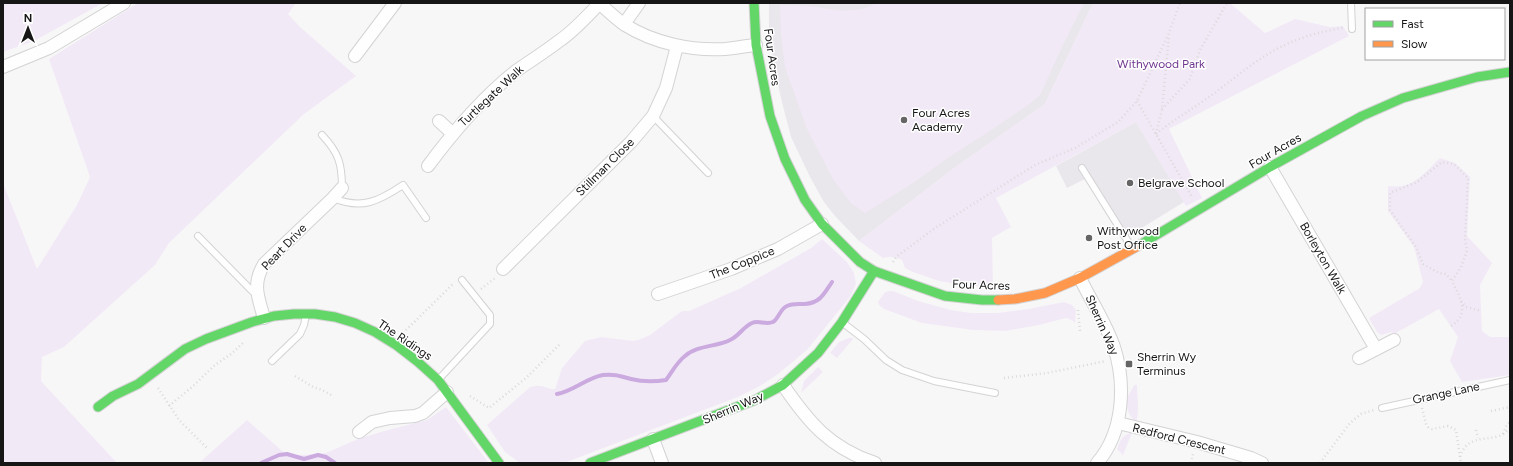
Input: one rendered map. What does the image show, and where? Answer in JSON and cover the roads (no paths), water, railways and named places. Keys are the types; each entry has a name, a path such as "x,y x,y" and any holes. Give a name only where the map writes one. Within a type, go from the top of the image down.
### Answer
{"street":[{"path":"3,67 49,48 124,3"},
{"path":"355,56 395,3"},
{"path":"599,3 624,24 644,35 677,46 699,49 725,49 756,45"},
{"name":"Turtlegate Walk","path":"428,166 452,133 480,104 516,72 560,41 599,3"},
{"path":"624,24 639,3"},
{"name":"Four Acres","path":"754,3 756,45 770,116 785,159 805,200 822,224 860,262 874,271 945,296 982,300 1015,299 1046,293 1080,278 1133,249 1270,168 1362,116 1403,98 1477,77 1510,72"},
{"name":"Stillman Close","path":"503,269 631,142 653,116 666,88 677,46"},
{"path":"439,121 452,133"},
{"name":"Borleyton Walk","path":"1270,168 1376,349"},
{"name":"Peart Drive","path":"264,318 258,296 256,280 259,272 264,264 342,188"},
{"name":"The Coppice","path":"658,294 731,269 778,249 822,224"},
{"name":"Sherrin Way","path":"590,463 755,400 783,385 818,353 842,322 874,271"},
{"name":"Sherrin Way","path":"1080,278 1108,334 1117,359 1120,373 1121,393 1118,423 1110,443 1098,463"},
{"name":"The Ridings","path":"98,407 112,397 137,385 148,374 192,345 244,323 286,314 322,314 338,317 382,336 426,368 438,380 499,463"},
{"path":"1359,358 1394,340"},
{"path":"783,385 817,429 831,441 842,449 875,463"},
{"path":"359,432 372,422 390,418 415,416 423,413 450,396"},
{"name":"Redford Crescent","path":"1118,423 1196,442 1251,458 1262,463"},
{"path":"653,439 662,463"}],"lane":[{"path":"1351,3 1352,27"},
{"path":"653,116 708,173"},
{"path":"322,135 329,142 342,167 342,188"},
{"path":"1082,168 1133,249"},
{"path":"333,198 343,202 360,204 374,202 385,197 403,185 426,218"},
{"path":"198,236 258,296"},
{"path":"438,380 490,324 490,315 461,279"},
{"path":"272,361 300,334 304,325 306,313"},
{"path":"842,322 864,339 886,360 902,370 934,381 995,393"},
{"name":"Grange Lane","path":"1382,408 1510,380"}],"waterway":[{"path":"557,394 603,375 644,381 666,380 680,361 690,352 730,340 752,323 773,322 783,309 789,305 814,302 821,297 832,282"},
{"path":"261,463 279,455 287,454 304,459 318,455 326,457 335,463"}],"place":[{"name":"Four Acres Academy","path":"904,120"},
{"name":"Belgrave School","path":"1130,183"},
{"name":"Withywood Post Office","path":"1089,238"},
{"name":"Sherrin Wy Terminus","path":"1129,364"}],"park label":[{"name":"Withywood Park","path":"1161,64"}]}
